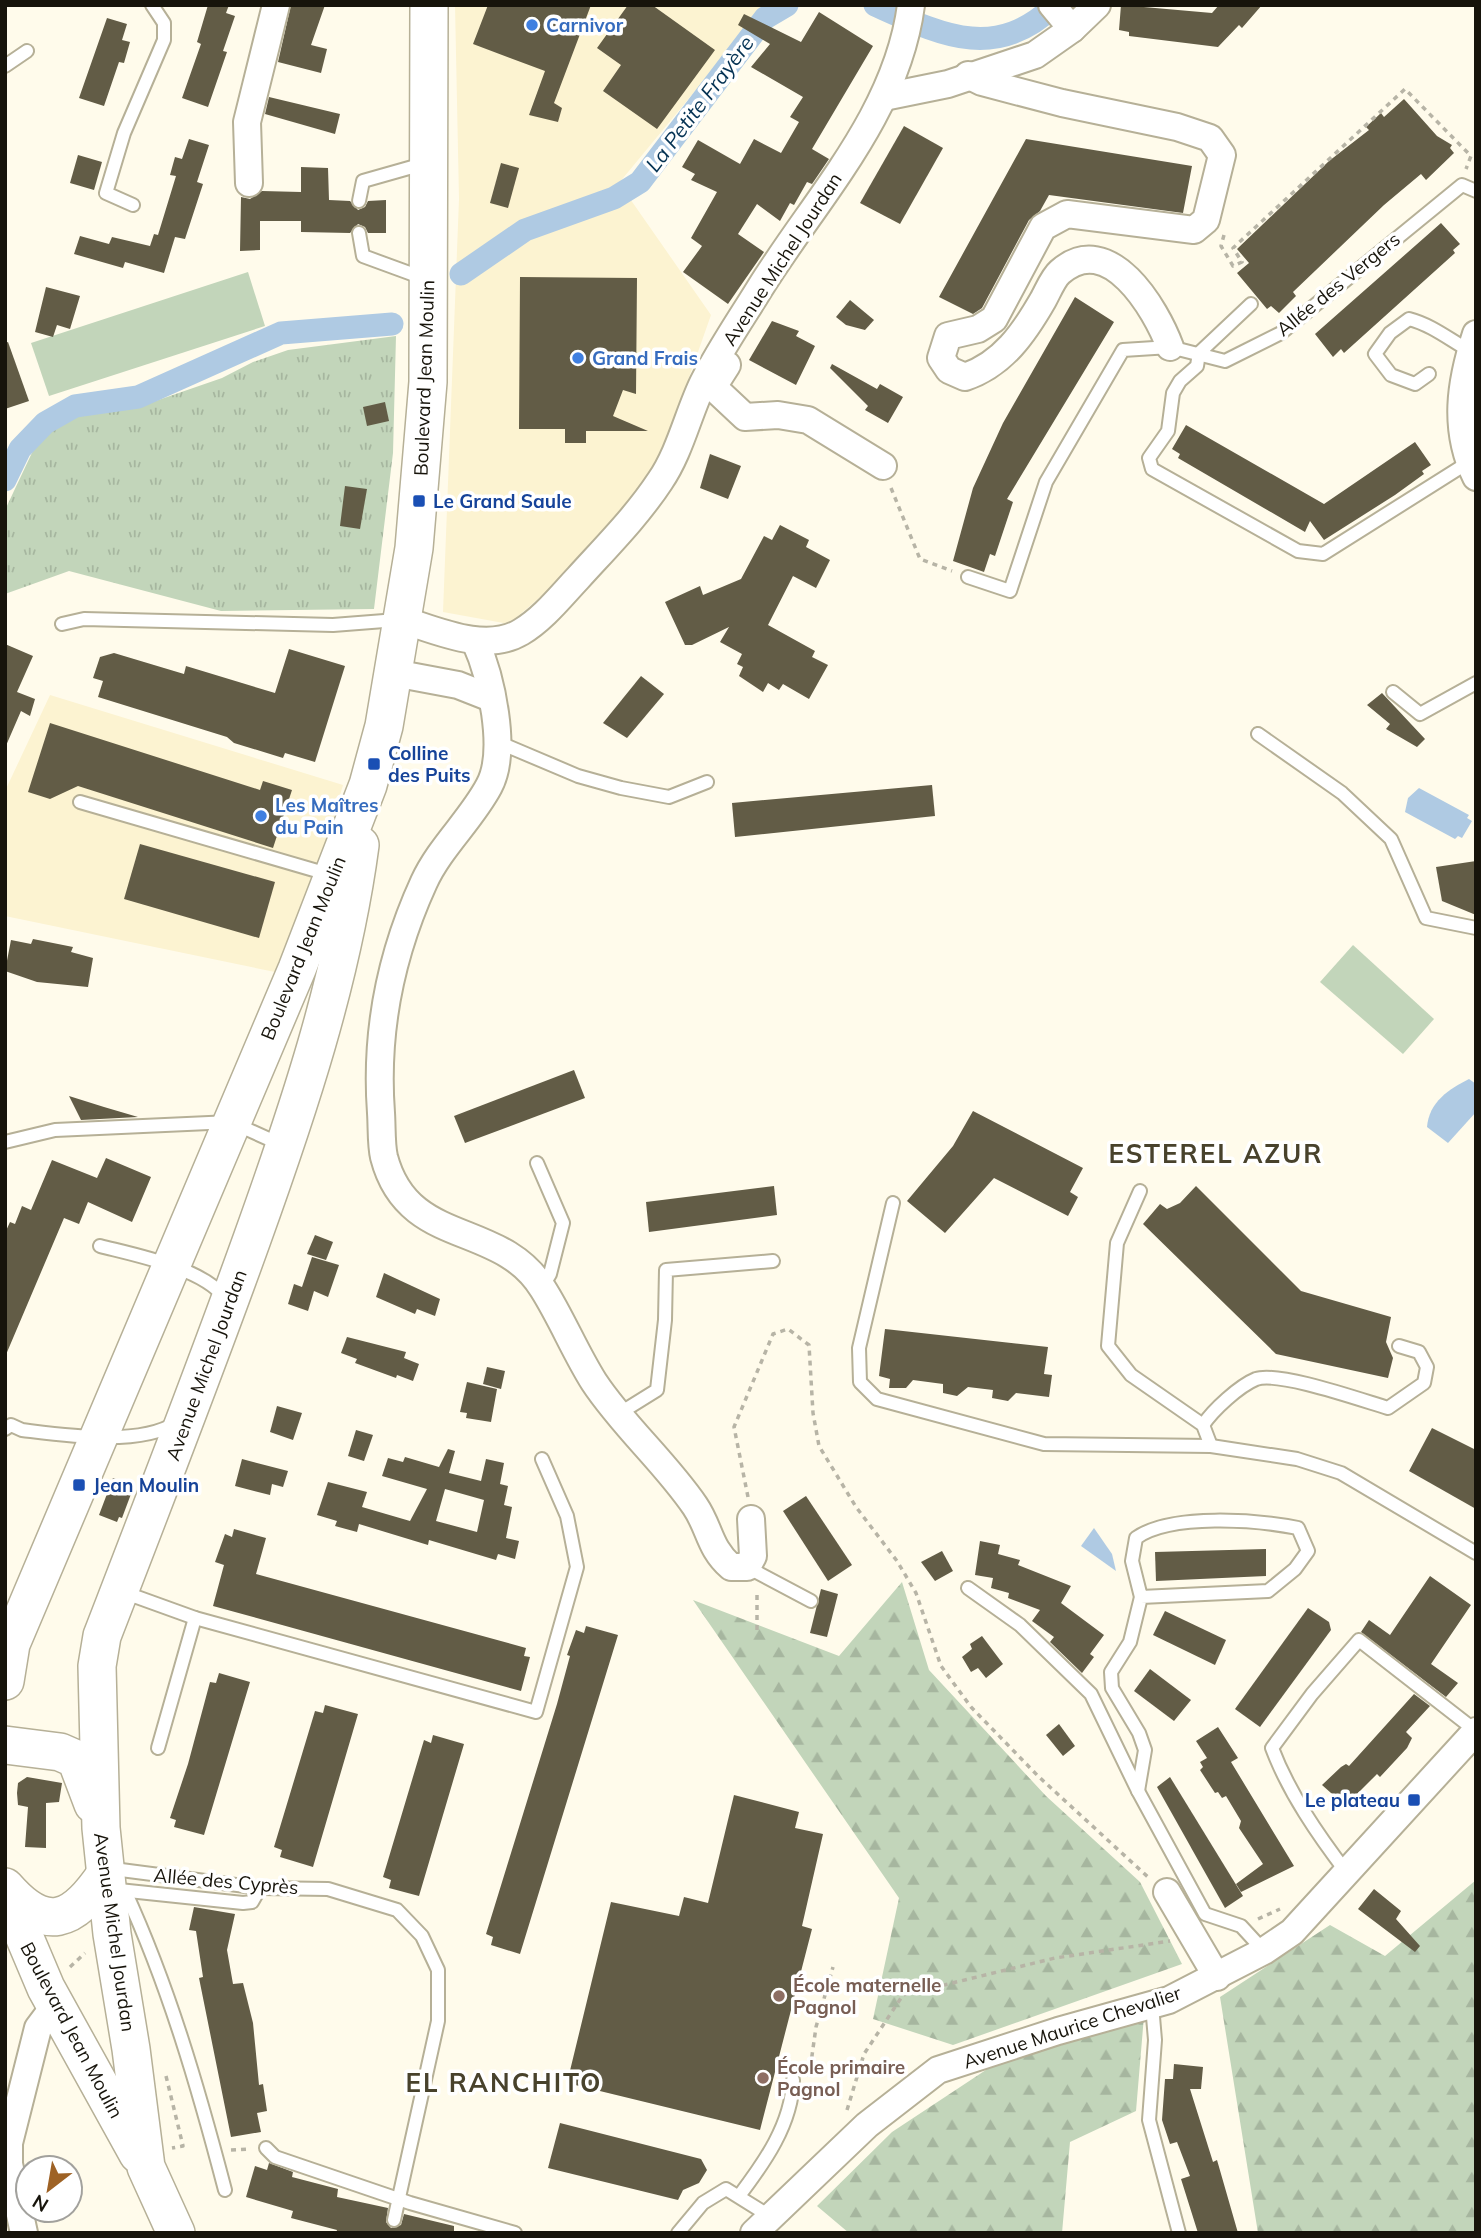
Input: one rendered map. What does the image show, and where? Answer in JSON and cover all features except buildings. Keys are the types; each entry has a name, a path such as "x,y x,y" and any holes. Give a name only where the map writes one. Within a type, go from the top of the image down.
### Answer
{"main road":[{"name":"Boulevard Jean Moulin","path":"5,1681 8,1650 173,1267 231,1122 297,969 331,875 368,785 394,673 403,620 422,464 428,382 426,279 429,5"},
{"name":"Avenue Michel Jourdan","path":"176,2233 146,2166 112,1885 101,1828 97,1666 102,1636 188,1414 285,1146 340,956 357,869 368,785"},
{"path":"5,1745 60,1752 76,1759 83,1770 101,1828"},
{"path":"5,1889 34,1913 53,1917 72,1912 112,1885"},
{"name":"Boulevard Jean Moulin","path":"5,1889 50,1996 146,2166"}],"street":[{"path":"249,183 247,122 276,5"},
{"path":"884,97 948,84 968,75 1035,55 1062,16 1097,5"},
{"name":"Avenue Michel Jourdan","path":"403,620 475,641 504,639 520,633 547,612 629,522 662,478 704,382 761,286 816,210 884,97 904,46 911,6"},
{"path":"968,75 982,82 1062,103 1177,127 1210,138 1222,155 1206,220 1194,230 1067,214 1043,227 994,319 978,329 948,336 941,358 949,370 965,377 983,371 1020,338 1059,273 1072,264 1092,260 1115,267 1129,277 1163,329 1170,347"},
{"path":"761,286 761,309 713,387 746,417 778,415 808,420 883,466"},
{"path":"1472,470 1459,410 1473,343"},
{"path":"475,641 486,666 500,743 490,784 425,879 403,934 383,1004 379,1084 384,1158 405,1201 435,1225 483,1240 518,1259 542,1287 594,1383 666,1466 698,1509 716,1554 730,1567 752,1570 751,1519"},
{"path":"394,673 458,685 491,698"},
{"name":"Avenue Maurice Chevalier","path":"762,2225 867,2125 938,2070 1058,2031 1169,2000 1217,1977 1292,1932 1476,1731"},
{"path":"1167,1892 1217,1977"},
{"path":"24,2233 9,2164 9,2143 38,2028 47,2016 50,1996"}],"lane":[{"path":"134,205 106,193 124,133 164,40 164,23 152,5"},
{"path":"5,66 27,51"},
{"path":"359,201 363,181 427,163"},
{"name":"Allée des Vergers","path":"968,577 1010,591 1046,482 1124,350 1170,347 1199,352 1226,361 1281,333 1462,185 1476,191"},
{"path":"359,233 363,256 426,279"},
{"path":"1251,304 1199,352 1197,366 1180,381 1173,393 1168,431 1149,458 1152,469 1298,551 1323,554 1472,470"},
{"path":"1429,374 1415,384 1391,375 1375,354 1390,333 1409,319 1427,324 1440,335 1473,343"},
{"path":"62,624 84,619 333,625 403,620"},
{"path":"1392,692 1420,714 1476,683"},
{"path":"1258,734 1342,793 1391,839 1426,918 1476,928"},
{"path":"500,743 578,776 621,788 668,796 707,782"},
{"path":"80,802 331,875"},
{"path":"5,1142 55,1130 231,1122 285,1146"},
{"path":"537,1163 563,1223 550,1274 542,1287"},
{"path":"1140,1191 1117,1243 1108,1346 1131,1375 1203,1424 1211,1446"},
{"path":"894,1203 859,1348 860,1382 877,1399 1044,1444 1211,1446 1297,1459 1341,1473 1476,1553"},
{"path":"100,1246 173,1267 215,1286 229,1304"},
{"path":"620,1413 657,1390 665,1320 666,1270 773,1261"},
{"path":"1203,1424 1213,1410 1257,1379 1291,1381 1388,1408 1424,1383 1427,1367 1419,1352 1399,1346"},
{"path":"8,1427 100,1440 170,1427 188,1414"},
{"path":"119,1591 195,1618 536,1712 577,1567 567,1516 542,1459"},
{"path":"1138,1791 1145,1750 1139,1733 1112,1688 1111,1672 1130,1642 1141,1597 1132,1561 1136,1538 1147,1531 1212,1520 1264,1521 1298,1528 1308,1551 1295,1569 1268,1591 1141,1597"},
{"path":"752,1570 811,1601"},
{"path":"968,1588 1020,1625 1091,1694 1138,1791 1205,1914 1241,1926 1264,1951"},
{"path":"158,1748 195,1618"},
{"path":"1347,1873 1322,1840 1280,1769 1272,1748 1312,1694 1359,1640 1476,1731"},
{"name":"Allée des Cyprès","path":"112,1885 121,1870 260,1888 328,1889 397,1910 422,1936 438,1970 438,2021 410,2136 400,2200"},
{"path":"112,1885 243,1903 252,1902 260,1888"},
{"path":"112,1885 162,1979 195,2076 225,2190"},
{"path":"1152,2005 1155,2040 1149,2120 1179,2233"},
{"path":"739,2196 777,2139 793,2086"},
{"path":"266,2148 275,2157 400,2200 515,2233"},
{"path":"678,2233 703,2203 726,2189 739,2196 762,2225"},
{"path":"394,2220 400,2200"}],"path":[{"path":"1233,266 1241,262 1233,248 1405,89 1471,156"},
{"path":"883,466 920,559 968,577"},
{"path":"751,1519 734,1427 773,1334 788,1329 809,1345 813,1413 819,1446 856,1507 897,1561 916,1593 941,1666 971,1707 1038,1776 1167,1892"},
{"path":"752,1570 757,1630"},
{"path":"846,2114 864,2054 903,1995 1055,1958 1180,1940"},
{"path":"50,1996 67,1969 84,1954 88,1941"},
{"path":"793,2086 801,2091 807,2084 817,2027 833,1967"},
{"path":"215,2152 266,2148"}],"shaded area":[{"path":"455,5 766,5 619,183 711,315 643,508 509,624 443,612 459,199"},
{"path":"50,695 343,785 319,868 275,972 5,916 5,791"}],"green space":[{"path":"248,272 265,326 49,396 31,343"},
{"path":"396,336 393,453 374,609 221,611 69,571 5,594 5,510 38,440 53,423 80,414 141,406 222,378 253,362 288,350"},
{"path":"1353,945 1434,1019 1403,1054 1320,982"},
{"path":"902,1582 929,1670 1046,1796 1140,1882 1182,1964 953,2045 873,2019 899,1898 693,1600 839,1656"},
{"path":"1476,1880 1476,2233 1258,2233 1220,1997 1330,1925 1385,1956"},
{"path":"1144,2016 1136,2111 1070,2142 1062,2233 849,2233 817,2206 892,2132 998,2062"}],"water":[{"path":"1419,788 1469,815 1467,818 1472,821 1462,838 1458,836 1455,839 1405,812 1408,798"},
{"path":"1469,1079 1476,1084 1476,1112 1448,1143 1427,1127 1429,1118 1441,1097"},
{"path":"1094,1528 1112,1554 1116,1571 1081,1546"}],"waterway":[{"name":"La Petite Frayère","path":"461,274 525,230 614,198 640,182 765,18 787,5"},
{"name":"La Petite Frayère","path":"875,5 922,25 967,38 1011,34 1033,23 1055,5"},
{"name":"La Petite Frayère","path":"5,480 20,449 45,423 75,406 138,397 281,333 392,324"}],"place":[{"name":"Carnivor","path":"532,25"},
{"name":"Grand Frais","path":"578,358"},
{"name":"Le Grand Saule","path":"419,501"},
{"name":"Colline des Puits","path":"374,764"},
{"name":"Les Maîtres du Pain","path":"261,816"},
{"name":"Jean Moulin","path":"79,1485"},
{"name":"Le plateau","path":"1414,1800"},
{"name":"École maternelle Pagnol","path":"779,1996"},
{"name":"École primaire Pagnol","path":"763,2078"}],"district":[{"name":"ESTEREL AZUR","path":"1216,1154"},
{"name":"EL RANCHITO","path":"504,2083"}]}
